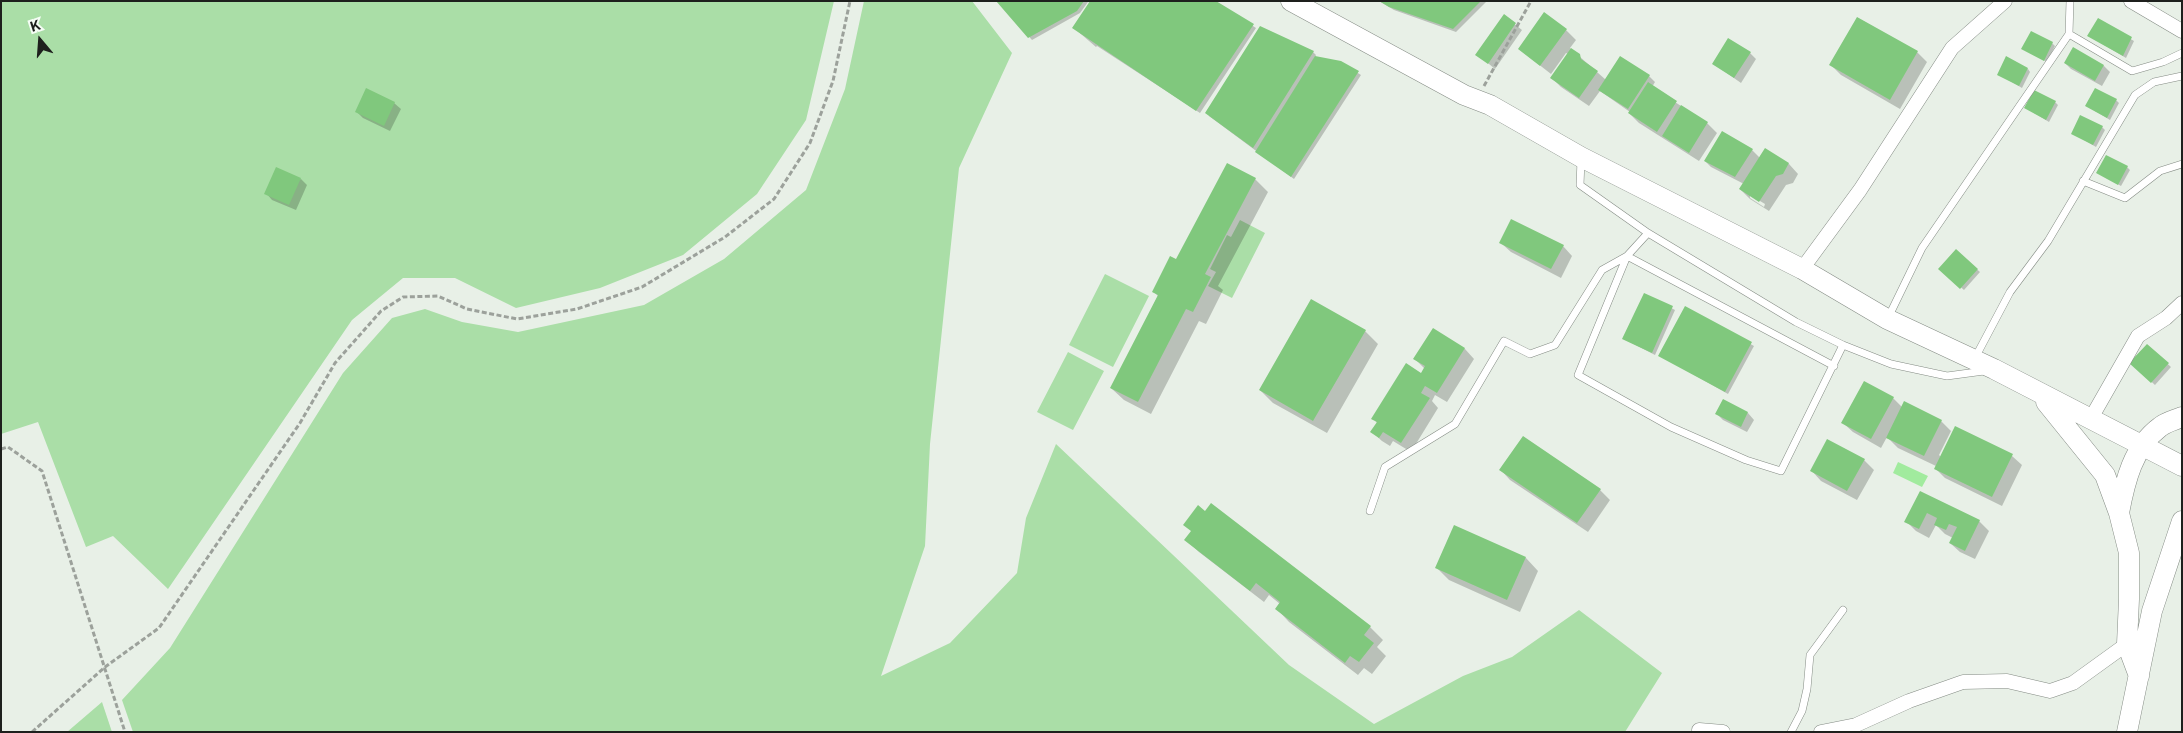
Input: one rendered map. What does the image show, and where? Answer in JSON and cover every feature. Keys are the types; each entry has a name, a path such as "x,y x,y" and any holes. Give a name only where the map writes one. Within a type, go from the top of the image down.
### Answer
{"main road":[{"path":"1291,1 1464,95 1490,105 1581,157 1802,270 1887,319 1994,369 2182,466"},
{"path":"2037,392 2105,475 2119,513 2129,553 2130,599 2127,644 2140,676"},
{"path":"2119,513 2125,481 2142,446 2161,426 2182,416"},
{"path":"2127,732 2152,611 2182,521"}],"street":[{"path":"1802,270 1860,190 1952,48 2005,1"},
{"path":"2131,1 2182,31"},
{"path":"2090,420 2138,336 2166,318 2182,303"},
{"path":"1821,732 1856,725 1909,701 1963,682 2007,681 2050,691 2073,683 2127,644"},
{"path":"1699,730 1723,732"}],"lane":[{"path":"1887,319 1922,248 2069,34 2070,1"},
{"path":"2069,34 2132,71 2163,62 2182,53"},
{"path":"1974,360 2010,292 2048,241 2135,95 2154,82 2182,76"},
{"path":"1581,157 1580,185 1648,233 1796,322 1844,346 1891,364 1947,376 1994,369"},
{"path":"2083,181 2124,198 2160,171 2182,164"},
{"path":"1370,511 1384,467 1455,424 1504,341 1530,354 1555,345 1602,270 1627,256 1648,233"},
{"path":"1627,256 1834,366"},
{"path":"1627,256 1578,375 1671,427 1746,460 1781,471 1844,346"},
{"path":"1791,732 1802,711 1807,689 1810,655 1843,610"}],"path":[{"path":"32,732 105,667 158,628 300,423 335,363 381,311 403,297 438,296 467,309 518,319 577,309 642,287 725,237 774,199 810,143 833,81 850,1"},
{"path":"1477,100 1532,1"},
{"path":"1,449 8,447 42,471 125,732"}],"shaded area":[{"path":"1,1 834,1 806,120 757,194 683,255 600,288 516,308 455,278 403,278 352,320 168,589 113,536 86,547 38,422 1,434"},
{"path":"864,1 972,1 1012,53 959,168 930,444 925,546 881,676 950,643 1017,573 1026,518 1056,444 1289,665 1374,724 1463,676 1512,657 1579,610 1662,673 1625,732 133,732 122,700 170,648 343,373 392,318 425,309 462,322 518,332 644,305 724,259 806,190 845,89"},
{"path":"1240,220 1265,233 1232,298 1208,286 1216,272 1210,269 1227,235 1231,237"},
{"path":"1105,274 1149,296 1113,367 1069,345"},
{"path":"1068,352 1104,371 1073,430 1037,412"},
{"path":"1898,462 1928,476 1922,487 1893,473"},
{"path":"102,702 112,732 67,732"}],"building":[{"path":"996,1 1084,1 1077,11 1028,38"},
{"path":"1090,1 1216,1 1254,24 1196,111 1072,28"},
{"path":"1379,1 1481,1 1453,29 1389,7"},
{"path":"1544,12 1567,29 1540,66 1518,49"},
{"path":"1504,14 1516,23 1488,64 1475,55"},
{"path":"1857,17 1918,51 1890,100 1829,65"},
{"path":"2098,18 2132,37 2123,56 2087,36"},
{"path":"1260,26 1314,51 1253,148 1205,113"},
{"path":"2031,31 2053,42 2044,61 2021,49"},
{"path":"1728,38 1751,52 1734,78 1712,64"},
{"path":"2073,47 2104,65 2095,81 2064,63"},
{"path":"1571,48 1580,54 1581,59 1598,71 1579,98 1550,78"},
{"path":"1315,56 1341,61 1359,71 1291,177 1255,152"},
{"path":"1620,56 1650,75 1628,109 1598,90"},
{"path":"2006,56 2028,68 2019,86 1997,75"},
{"path":"1648,82 1677,101 1657,132 1628,113"},
{"path":"366,88 395,102 384,126 355,112"},
{"path":"2095,88 2117,99 2107,118 2085,106"},
{"path":"2034,90 2056,101 2046,120 2024,108"},
{"path":"1681,105 1708,122 1689,153 1662,136"},
{"path":"2080,115 2103,126 2093,145 2071,134"},
{"path":"1722,131 1753,149 1735,177 1704,161"},
{"path":"1765,148 1789,163 1783,174 1776,176 1759,202 1739,189"},
{"path":"2106,155 2128,166 2118,185 2096,173"},
{"path":"1227,163 1256,178 1205,274 1211,277 1193,312 1186,309 1138,402 1110,388 1158,295 1152,292 1170,256 1176,259"},
{"path":"276,167 301,178 289,205 264,194"},
{"path":"1511,219 1564,245 1551,269 1499,243"},
{"path":"1956,249 1978,269 1960,289 1938,269"},
{"path":"1644,293 1673,306 1652,353 1622,339"},
{"path":"1311,299 1366,330 1313,421 1259,390"},
{"path":"1685,306 1752,342 1725,392 1658,356"},
{"path":"1433,328 1465,348 1437,393 1425,386 1421,393 1430,398 1401,443 1383,432 1379,438 1370,432 1377,422 1371,419 1406,363 1421,373 1425,366 1413,359"},
{"path":"2147,344 2169,363 2151,383 2129,363"},
{"path":"1864,381 1894,397 1871,439 1841,423"},
{"path":"1723,399 1748,412 1741,427 1715,414"},
{"path":"1904,401 1942,420 1924,456 1886,438"},
{"path":"1955,426 2013,454 1992,497 1934,469"},
{"path":"1523,436 1601,489 1577,523 1499,470"},
{"path":"1827,439 1865,459 1847,491 1810,471"},
{"path":"1920,491 1980,520 1965,551 1949,543 1957,527 1949,524 1946,530 1934,525 1937,518 1927,513 1919,529 1904,522"},
{"path":"1211,503 1371,626 1364,635 1374,643 1359,662 1350,656 1345,663 1275,609 1280,602 1256,583 1250,591 1184,540 1191,531 1183,525 1198,505 1205,511"},
{"path":"1454,525 1526,557 1507,600 1435,568"}]}
